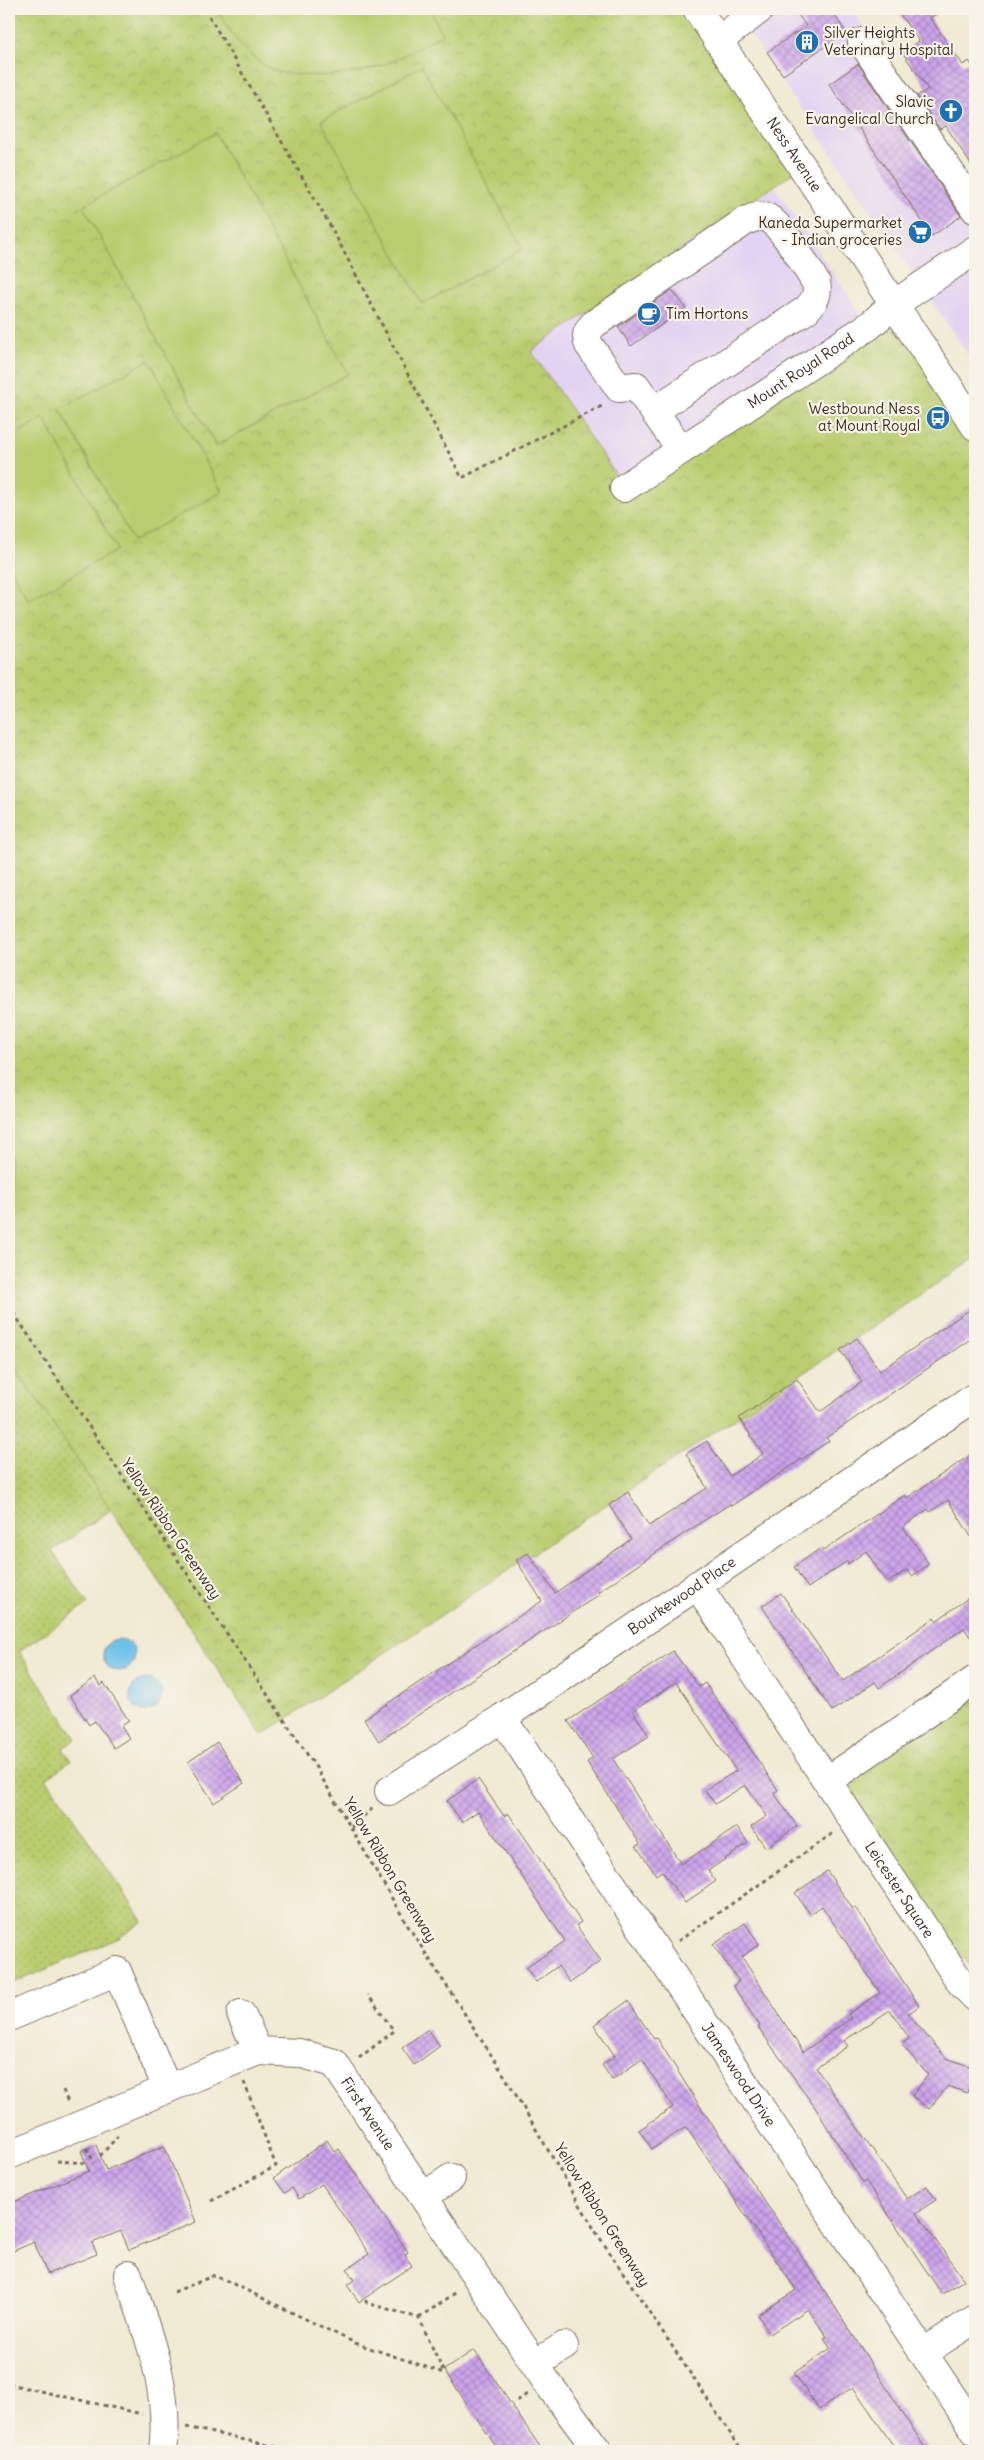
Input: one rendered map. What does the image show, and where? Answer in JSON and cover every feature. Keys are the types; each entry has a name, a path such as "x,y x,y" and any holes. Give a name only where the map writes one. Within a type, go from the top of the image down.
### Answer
{"street":[{"name":"Ness Avenue","path":"697,9 975,426"},
{"path":"718,41 760,9"},
{"path":"862,42 975,209"},
{"path":"654,411 806,310 814,300 818,291 816,283 781,231 769,218 758,216 744,222 591,328 587,335 589,345 628,387 654,411 681,450"},
{"name":"Mount Royal Road","path":"624,488 869,326 893,305 975,250"},
{"name":"Bourkewood Place","path":"389,1791 502,1718 975,1398"},
{"name":"Leicester Square","path":"697,1585 961,1983 975,1997"},
{"path":"826,1781 975,1680"},
{"name":"Jameswood Drive","path":"502,1718 975,2431"},
{"path":"9,2017 117,1971 167,2088"},
{"path":"240,2014 247,2055"},
{"name":"First Avenue","path":"9,2155 247,2055 299,2053 334,2063 535,2364 598,2451"},
{"path":"424,2196 450,2178"},
{"path":"128,2275 153,2350 161,2387 165,2415 163,2451"},
{"path":"924,2352 975,2319"},
{"path":"535,2364 564,2346"}],"path":[{"path":"205,9 331,227 462,478 604,405 628,387"},
{"name":"Yellow Ribbon Greenway","path":"9,1306 309,1758 408,1926 506,2078 596,2232 742,2451"},
{"path":"351,1827 385,1798 389,1791"},
{"path":"659,1954 853,1820"},
{"path":"341,2073 394,2030 368,1995"},
{"path":"211,2201 276,2166 247,2055"},
{"path":"174,2292 215,2275 355,2343 444,2373 419,2318 367,2303 364,2298"},
{"path":"419,2318 478,2278"}],"shaded area":[{"path":"733,9 852,9 975,194 975,365"},
{"path":"775,187 869,326 624,488 530,351"}],"green space":[{"path":"9,9 697,9 802,167 531,351 624,487 893,305 975,428 975,1258 262,1735 9,1358"},
{"path":"217,9 430,9 442,34 393,61 362,71 327,75 290,74 270,69 243,48"},
{"path":"422,66 523,249 422,304 321,121"},
{"path":"215,133 348,374 216,446 83,206"},
{"path":"149,360 222,492 133,541 60,409"},
{"path":"44,418 117,550 28,600 9,565 9,438"},
{"path":"9,1358 112,1509 52,1551 88,1604 19,1651 76,1739 63,1748 71,1761 46,1778 143,1921 119,1938 9,1985"},
{"path":"975,1697 975,1975 856,1800 852,1786 862,1772"}],"water":[{"path":"119,1639 125,1640 130,1644 134,1649 134,1661 130,1666 125,1670 119,1671 113,1670 108,1666 104,1661 103,1655 104,1649 108,1644 113,1640"},
{"path":"146,1679 152,1680 157,1684 161,1689 161,1701 157,1706 152,1710 146,1711 140,1710 135,1706 131,1701 130,1695 131,1689 135,1684 140,1680"}],"building":[{"name":"Silver Heights Veterinary Hospital","path":"794,9 830,9 846,32 783,75 767,52 806,26"},
{"path":"896,9 944,9 930,18 963,65 969,61 975,70 975,171 946,126 940,129 917,96 928,89 902,52 919,41"},
{"path":"858,64 961,216 932,236 829,84"},
{"name":"Tim Hortons","path":"672,290 686,308 631,346 618,327"},
{"path":"975,1306 975,1336 826,1438 829,1441 731,1506 730,1504 691,1529 598,1592 600,1594 379,1741 364,1719 542,1601 516,1560 528,1553 555,1593 631,1539 609,1505 628,1492 649,1526 707,1488 686,1454 707,1441 730,1476 763,1454 739,1418 797,1379 820,1412 862,1382 840,1350 857,1338 880,1371"},
{"path":"975,1452 975,1543 948,1500 930,1512 928,1509 903,1527 929,1564 912,1576 907,1570 887,1583 866,1551 848,1564 847,1561 808,1588 794,1567 821,1548 823,1551 905,1495 907,1498"},
{"path":"781,1593 843,1681 934,1618 936,1621 975,1593 975,1644 964,1628 879,1688 875,1682 832,1711 762,1606"},
{"path":"673,1651 699,1687 705,1683 778,1790 774,1793 797,1826 766,1848 751,1827 767,1816 745,1785 715,1804 705,1790 736,1771 676,1682 633,1711 649,1736 613,1759 681,1864 737,1827 748,1843 708,1871 716,1881 685,1903 662,1871 656,1875 636,1846 640,1844 587,1762 593,1758 568,1721"},
{"path":"95,1678 100,1686 104,1683 129,1721 121,1726 129,1738 114,1748 95,1721 89,1725 70,1695"},
{"path":"217,1742 244,1783 214,1803 188,1762"},
{"path":"478,1779 504,1816 508,1813 528,1842 581,1922 576,1925 601,1961 570,1983 558,1966 536,1982 526,1968 565,1941 478,1811 462,1822 447,1801"},
{"path":"827,1871 853,1909 855,1907 919,2006 908,2014 946,2058 975,2068 967,2093 948,2086 929,2109 912,2096 928,2075 902,2045 909,2038 890,2010 844,2041 848,2046 816,2068 907,2199 927,2186 936,2200 916,2213 964,2280 942,2294 866,2181 863,2183 814,2106 758,2027 760,2026 733,1986 739,1981 713,1945 745,1923 759,1944 742,1957 803,2052 851,2018 848,2014 880,1993 822,1906 810,1914 795,1893"},
{"path":"628,2001 654,2039 657,2038 699,2105 810,2268 927,2451 897,2451 853,2387 819,2410 794,2373 831,2348 824,2338 827,2337 808,2309 770,2334 758,2315 796,2290 686,2127 652,2149 639,2130 673,2107 642,2059 612,2080 602,2065 615,2056 594,2025"},
{"path":"428,2029 440,2046 414,2065 402,2048"},
{"path":"327,2140 335,2152 339,2149 408,2252 405,2255 412,2266 359,2302 347,2285 354,2280 347,2269 369,2254 322,2184 299,2199 292,2188 285,2193 274,2178"},
{"path":"96,2145 106,2170 164,2146 196,2222 129,2250 121,2231 92,2243 97,2254 47,2274 34,2242 9,2253 9,2204 89,2171 81,2151"},
{"path":"474,2350 543,2451 499,2451 444,2370"}],"place":[{"name":"Silver Heights Veterinary Hospital","path":"807,42"},
{"name":"Slavic Evangelical Church","path":"951,111"},
{"name":"Kaneda Supermarket - Indian groceries","path":"920,232"},
{"name":"Tim Hortons","path":"649,314"},
{"name":"Westbound Ness at Mount Royal","path":"938,418"}]}
